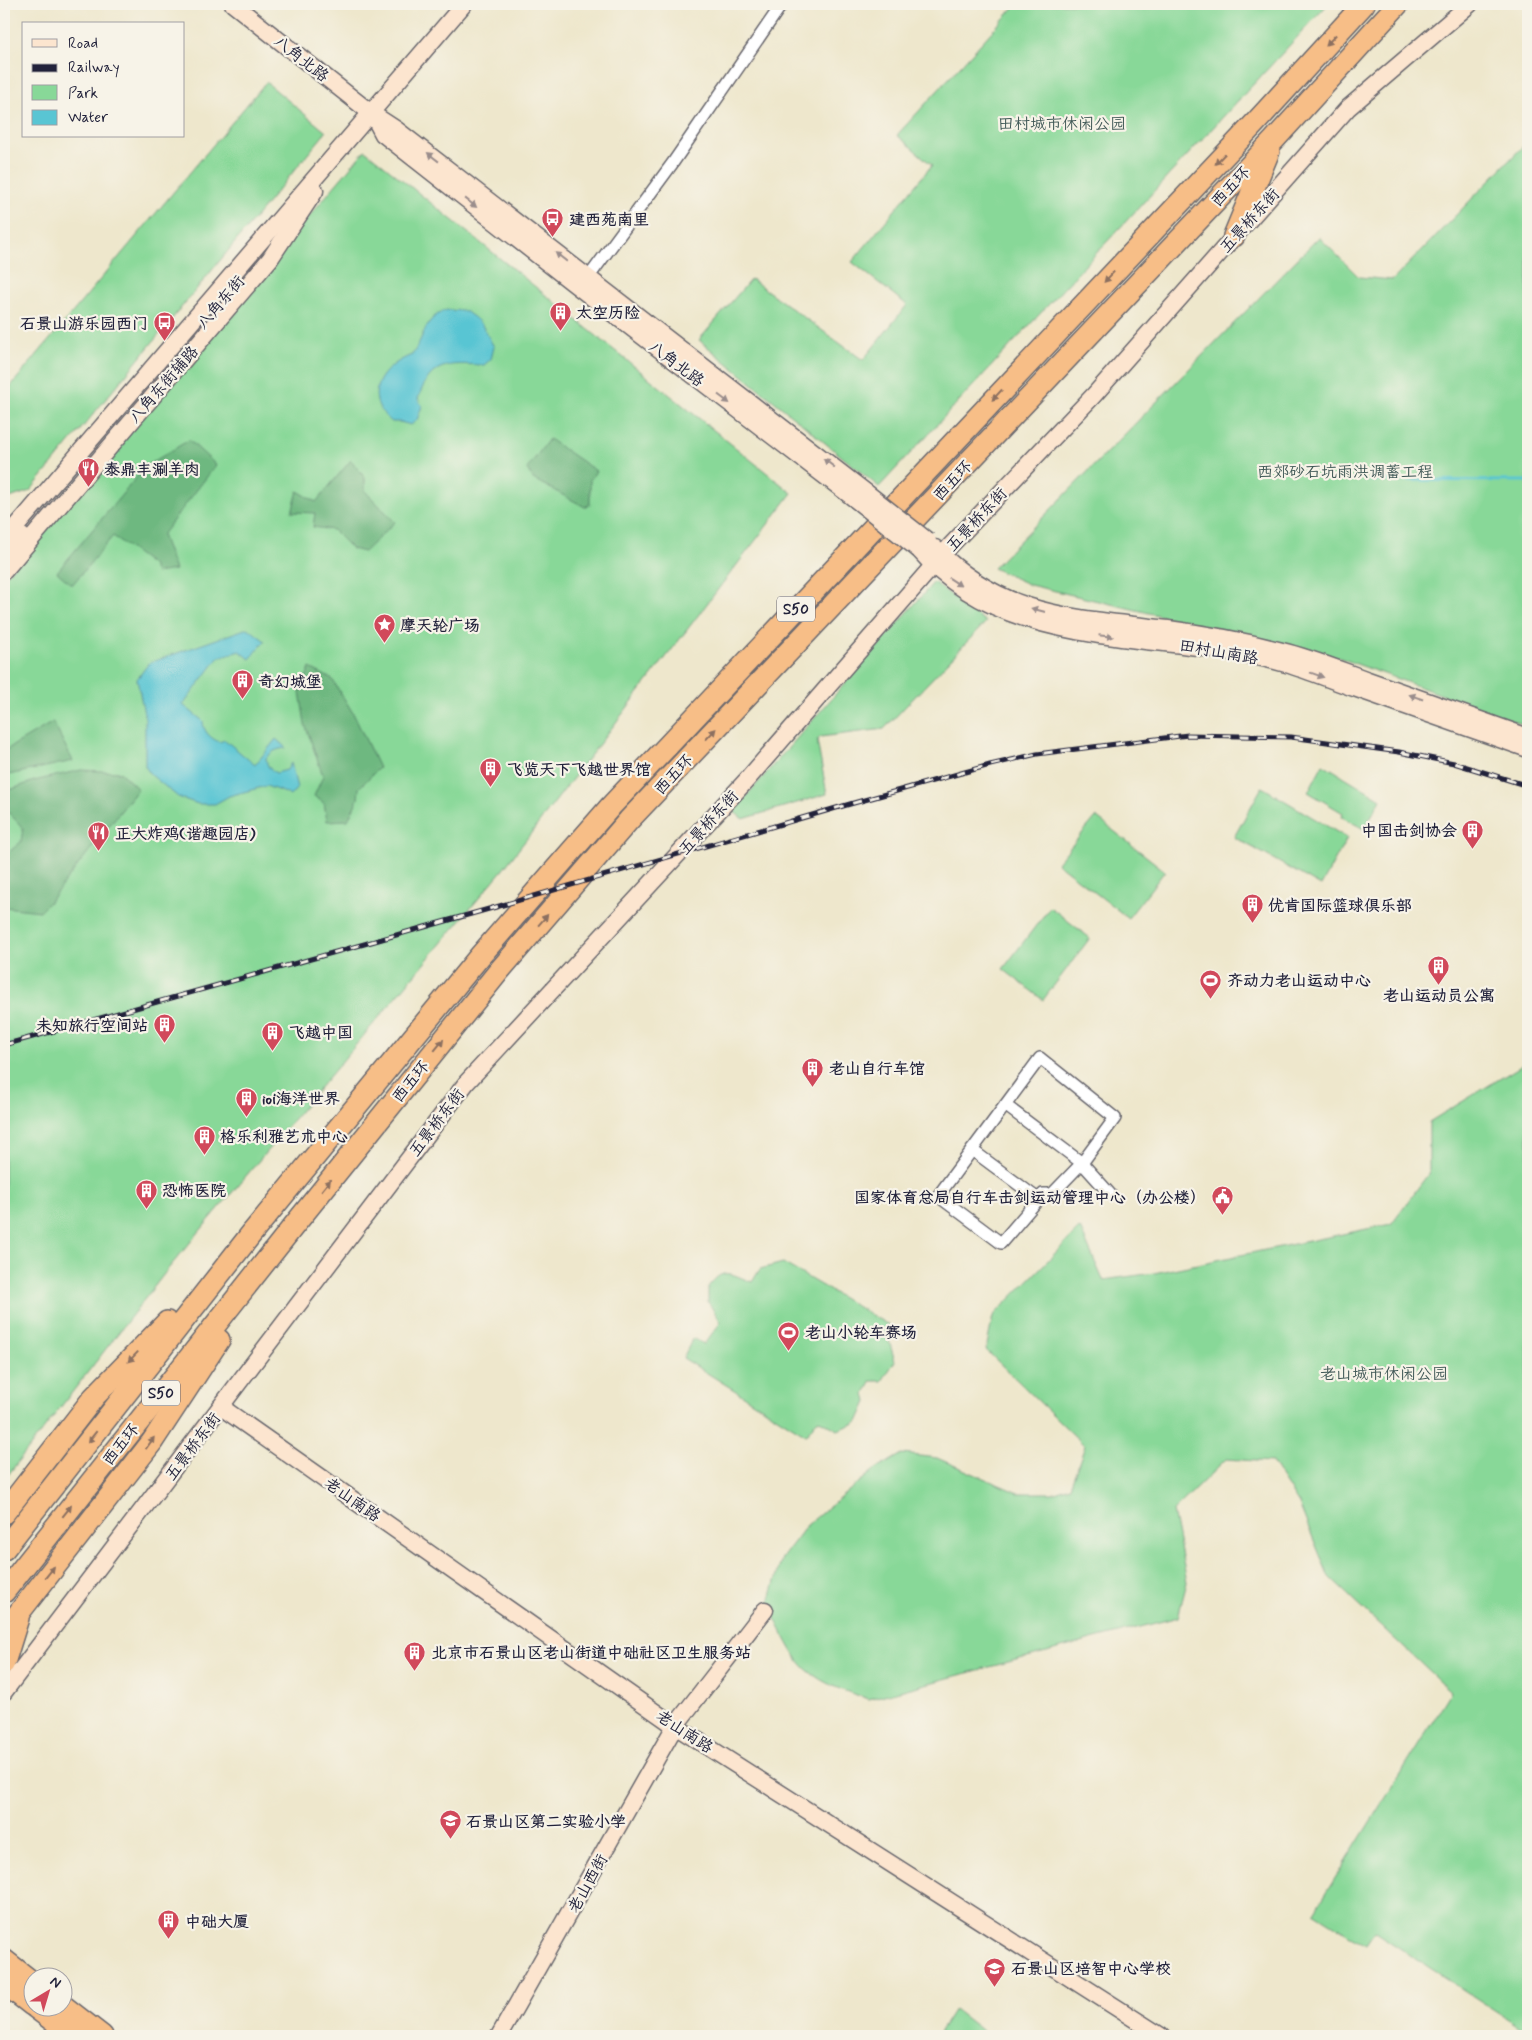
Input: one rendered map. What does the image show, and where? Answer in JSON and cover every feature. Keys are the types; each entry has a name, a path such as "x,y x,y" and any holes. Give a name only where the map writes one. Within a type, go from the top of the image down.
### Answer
{"highway":[{"name":"西五环","path":"5,1548 252,1233 480,956 610,806 1242,136 1364,4"},
{"name":"西五环","path":"4,1592 296,1223 499,971 629,820 1274,140 1397,5"},
{"path":"1234,236 1274,140"},
{"path":"4,1632 152,1442 296,1223"},
{"path":"4,1513 94,1398 252,1233"},
{"path":"4,1664 20,1610"},
{"path":"4,1960 22,1974"},
{"path":"4,1983 22,1997"},
{"path":"72,2014 102,2036"},
{"path":"49,2018 73,2036"}],"main road":[{"name":"八角北路","path":"232,4 371,113 397,130 588,278 924,545"},
{"name":"八角东街","path":"4,556 13,537 345,141 464,4"},
{"name":"五景桥东街","path":"4,1692 467,1082 745,782 938,561 1094,395 1348,108 1470,4"},
{"name":"八角北路","path":"371,113 383,134 573,283 862,497"},
{"name":"八角东街","path":"13,537 315,192 357,141 371,113"},
{"path":"4,572 13,537"},
{"name":"田村山南路","path":"924,545 938,561 984,601 1014,615 1047,626 1090,634 1199,646 1286,664 1528,749"},
{"name":"田村山南路","path":"938,561 1020,605 1062,616 1168,629 1229,639 1284,651 1528,737"},
{"name":"老山南路","path":"221,1407 676,1726 1161,2036"},
{"name":"老山西街","path":"499,2036 676,1726 765,1610"}],"street":[{"path":"588,278 672,164 782,4"},
{"path":"1040,1058 1114,1118 1082,1163 1052,1194 1043,1194 1001,1243 938,1196 1006,1105 1040,1058"},
{"path":"1006,1105 1082,1163 1110,1194"},
{"path":"972,1150 1038,1200"}],"green space":[{"name":"田村城市休闲公园","path":"1017,4 1328,4 879,487 699,340 751,279 863,360 907,305 852,262 932,165 897,135"},
{"path":"266,82 326,132 30,491 4,500 4,394"},
{"name":"西郊砂石坑雨洪调蓄工程","path":"1528,141 1528,726 1340,658 1030,585 993,568 1319,237 1359,277 1393,280"},
{"path":"365,150 792,493 505,867 168,1269 4,1480 4,578"},
{"path":"549,439 596,471 590,480 590,504 585,507 533,479 527,469"},
{"path":"189,440 216,465 162,535 175,570 156,573 152,565 113,536 72,585 57,572 146,466"},
{"path":"351,460 365,478 365,491 395,522 364,552 352,549 333,530 313,527 315,513 292,512 298,491 316,502"},
{"path":"934,582 986,622 884,729 820,737 817,741 827,794 743,819 733,811"},
{"path":"310,668 332,679 353,713 379,768 359,788 358,799 348,820 327,821 324,803 314,796 323,776 305,724 300,691"},
{"path":"53,722 73,761 4,776 4,751"},
{"path":"1323,764 1381,799 1364,829 1342,817 1343,813 1308,792"},
{"path":"81,770 120,772 138,789 40,911 4,907 4,856 21,842 23,828 10,814 4,811 4,792 34,781"},
{"path":"1262,787 1347,838 1321,886 1234,837"},
{"path":"1096,817 1165,871 1128,918 1057,863"},
{"path":"1050,907 1090,938 1043,1000 1003,969"},
{"name":"老山城市休闲公园","path":"1524,1064 1528,1064 1528,2032 1375,1932 1366,1945 1314,1912 1451,1692 1329,1577 1299,1504 1272,1462 1226,1459 1173,1511 1187,1582 1178,1617 869,1699 828,1684 806,1669 791,1648 768,1605 782,1558 807,1525 873,1471 902,1454 937,1458 1018,1493 1052,1493 1070,1487 1085,1446 986,1350 993,1316 1080,1228 1103,1280 1154,1273 1391,1224 1429,1173 1429,1122"},
{"name":"老山小轮车赛场","path":"783,1263 897,1330 889,1341 895,1361 882,1381 872,1381 865,1393 867,1402 858,1422 838,1430 818,1419 806,1435 683,1358 693,1338 704,1344 721,1322 708,1302 708,1287 714,1280 723,1274 728,1274 752,1282 760,1269"},
{"path":"954,2009 989,2036 937,2036"}],"water":[{"path":"447,310 465,311 482,325 494,347 491,359 484,365 451,365 435,371 423,386 418,399 422,406 417,420 411,425 392,422 378,403 376,393 378,384 391,367 412,355 429,323 439,313"},
{"path":"248,628 265,641 250,659 240,651 219,657 183,705 203,721 204,728 210,736 219,742 225,740 255,765 276,739 286,748 275,751 268,756 266,758 268,765 276,773 287,770 291,763 297,788 290,796 266,786 229,796 215,804 198,804 178,797 150,774 145,766 145,718 137,679 149,663"}],"waterway":[{"path":"1370,480 1528,481"}],"railway":[{"path":"4,1045 496,907 850,804 990,765 1037,754 1188,735 1291,737 1399,752 1454,763 1528,786"}],"place":[{"name":"建西苑南里","path":"553,238"},
{"name":"太空历险","path":"560,331"},
{"name":"石景山游乐园西门","path":"164,342"},
{"name":"泰鼎丰涮羊肉","path":"88,488"},
{"name":"摩天轮广场","path":"384,644"},
{"name":"奇幻城堡","path":"242,700"},
{"name":"飞览天下飞越世界馆","path":"491,788"},
{"name":"中国击剑协会","path":"1473,849"},
{"name":"正大炸鸡(谐趣园店)","path":"99,852"},
{"name":"优肯国际篮球俱乐部","path":"1252,924"},
{"name":"老山运动员公寓","path":"1439,985"},
{"name":"齐动力老山运动中心","path":"1211,999"},
{"name":"未知旅行空间站","path":"164,1044"},
{"name":"飞越中国","path":"273,1051"},
{"name":"老山自行车馆","path":"813,1087"},
{"name":"ioi海洋世界","path":"246,1117"},
{"name":"格乐利雅艺术中心","path":"204,1155"},
{"name":"恐怖医院","path":"146,1209"},
{"name":"国家体育总局自行车击剑运动管理中心（办公楼）","path":"1222,1216"},
{"name":"老山小轮车赛场","path":"789,1351"},
{"name":"北京市石景山区老山街道中础社区卫生服务站","path":"415,1671"},
{"name":"石景山区第二实验小学","path":"450,1840"},
{"name":"中础大厦","path":"169,1940"},
{"name":"石景山区培智中心学校","path":"995,1987"}]}
